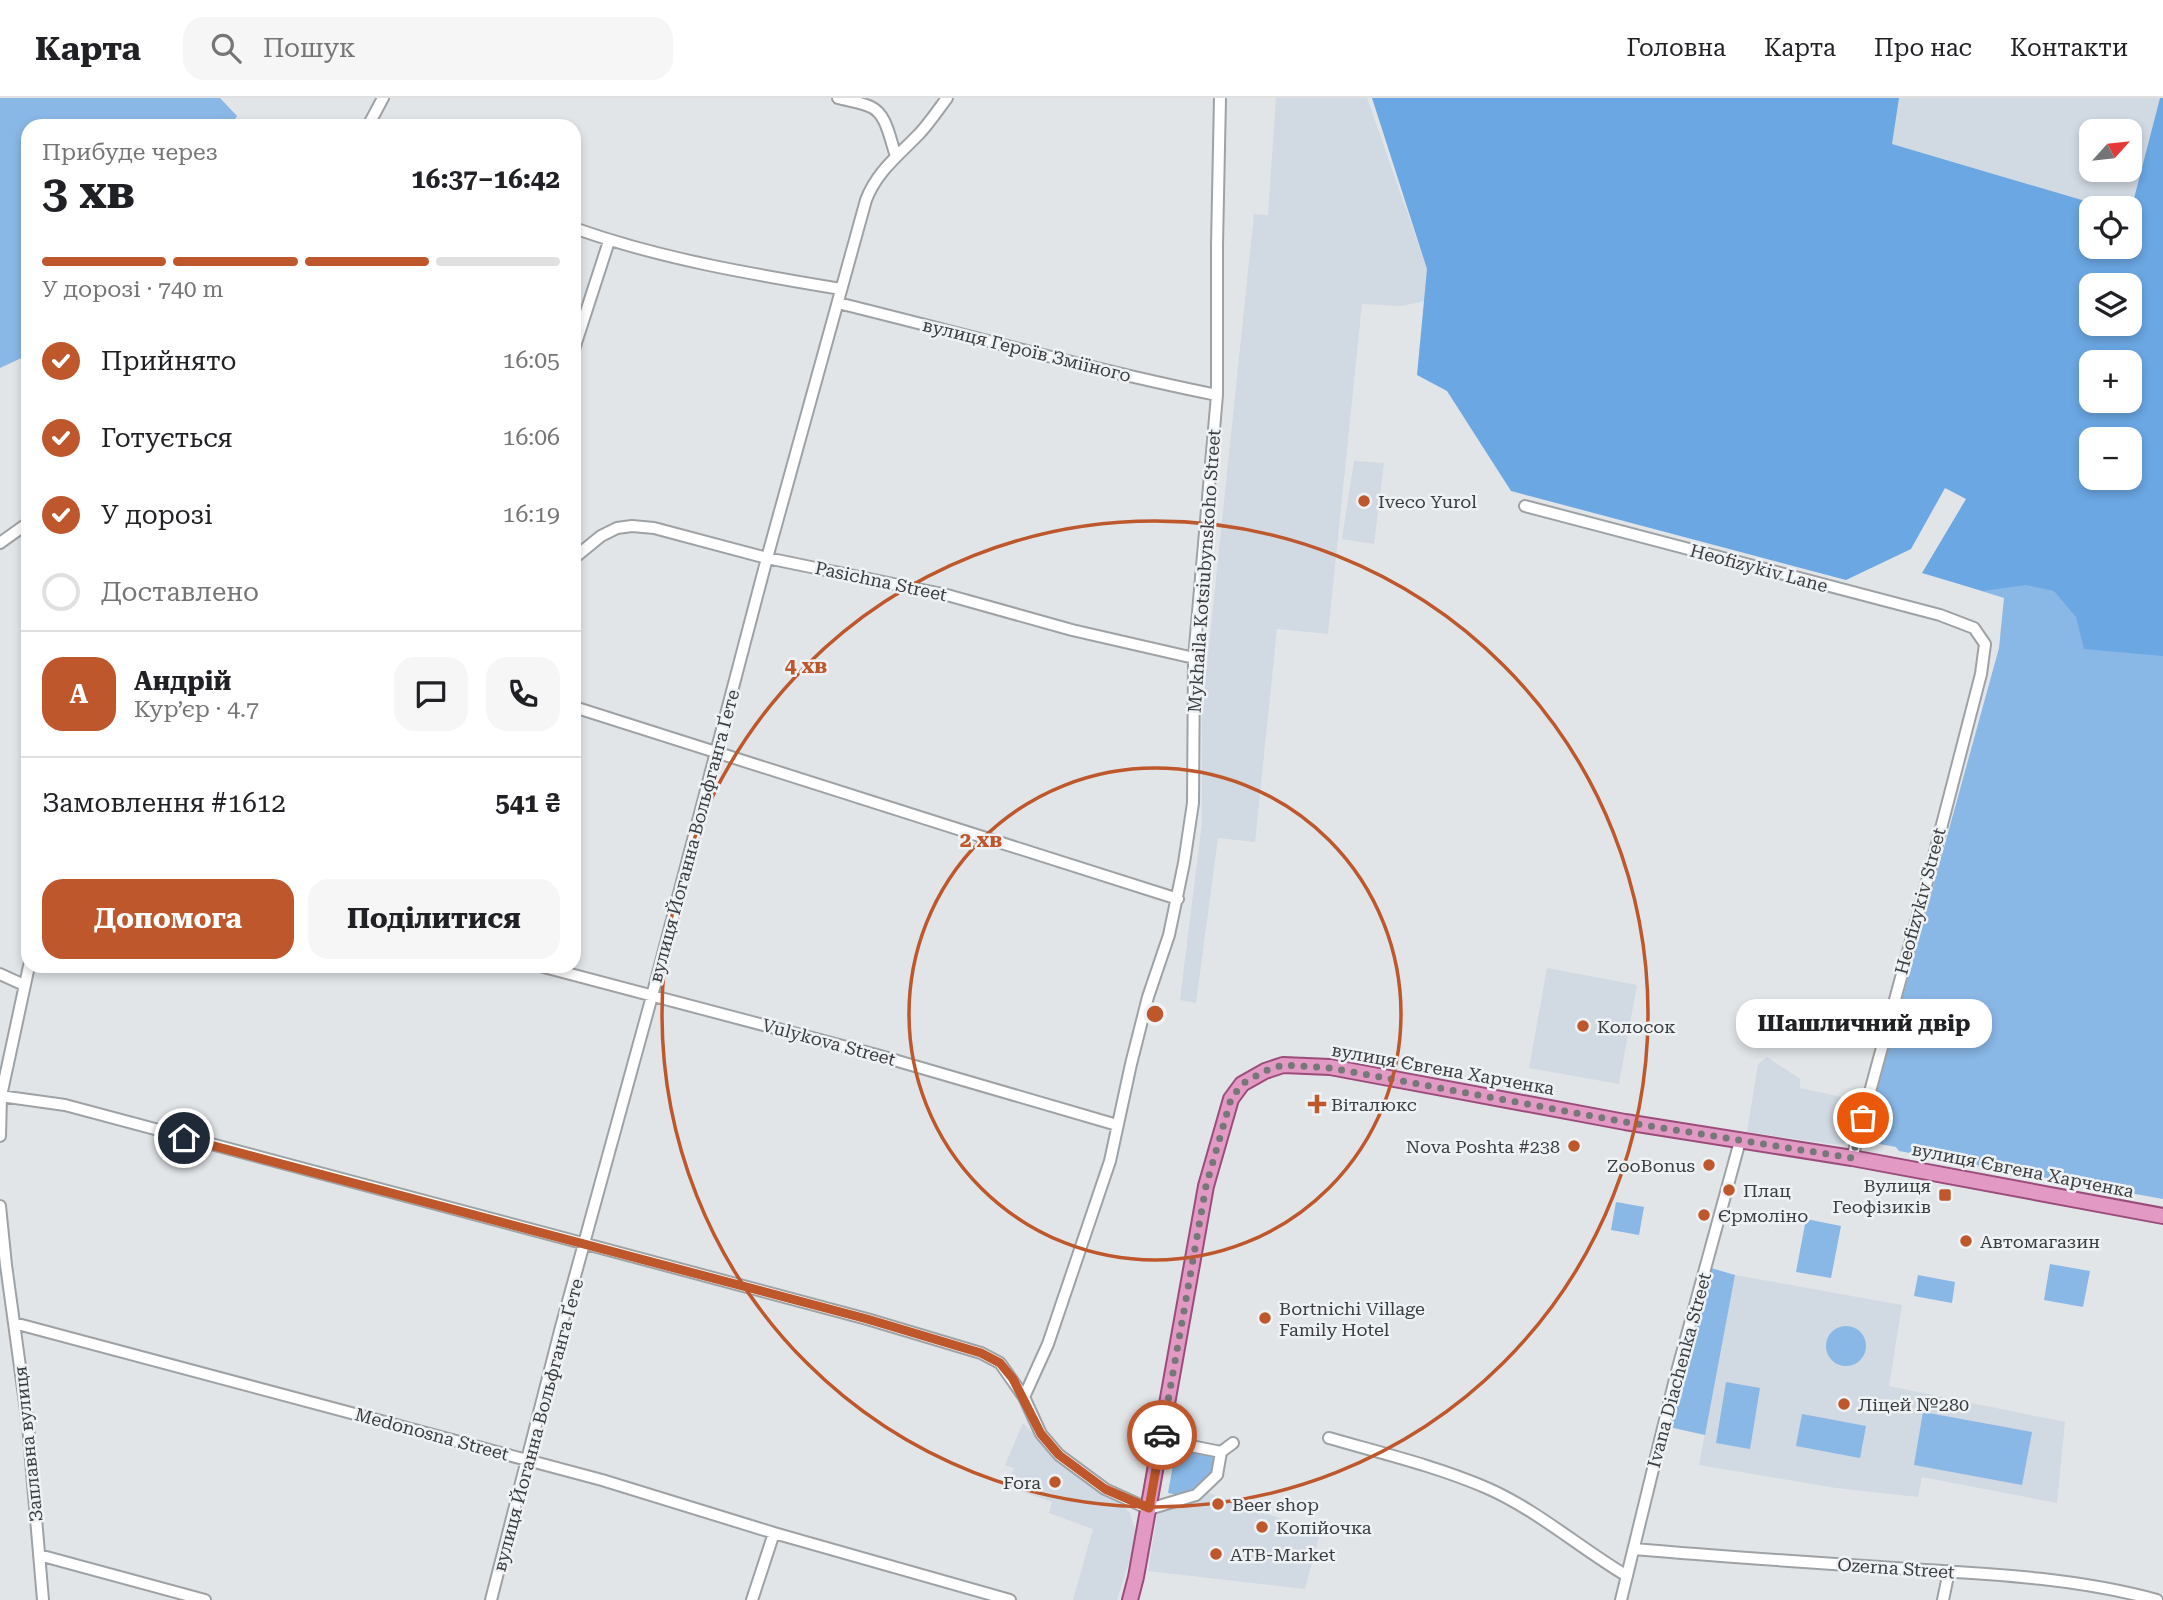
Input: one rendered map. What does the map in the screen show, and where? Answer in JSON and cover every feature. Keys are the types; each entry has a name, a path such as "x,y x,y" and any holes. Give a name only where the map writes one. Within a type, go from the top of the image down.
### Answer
{"main road":[{"name":"вулиця Євгена Харченка","path":"1129,1600 1149,1508 1206,1186 1231,1099 1242,1084 1265,1071 1283,1065 1331,1068 1740,1141 1852,1158 2163,1216"}],"street":[{"path":"372,119 383,98"},
{"path":"838,98 880,112 886,121 896,156"},
{"name":"вулиця Йоганна Вольфганга Ґете","path":"491,1600 561,1327 586,1244 841,289 872,187 947,98"},
{"name":"Mykhaila Kotsiubynskoho Street","path":"1024,1397 1048,1344 1110,1161 1148,997 1178,899 1193,803 1194,658 1217,395 1220,98"},
{"path":"581,231 610,241 713,267 841,289"},
{"path":"581,328 610,241"},
{"name":"вулиця Героїв Зміїного","path":"838,303 1052,359 1217,395"},
{"name":"Heofizykiv Lane","path":"1525,506 1940,615 1974,628 1985,644"},
{"path":"0,543 21,528"},
{"name":"Pasichna Street","path":"581,552 601,536 617,528 654,528 767,558 947,595 1072,630 1194,658"},
{"name":"Heofizykiv Street","path":"1852,1158 1931,867 1980,674 1985,644"},
{"path":"581,709 1178,899"},
{"path":"0,1136 1,1096 27,973"},
{"name":"Vulykova Street","path":"566,973 877,1055 1117,1125"},
{"path":"0,974 24,985"},
{"path":"1,1096 65,1105 867,1319 981,1353 1000,1363 1024,1397 1041,1434 1059,1455 1105,1489 1149,1508 1196,1495 1217,1475 1221,1452 1233,1443"},
{"name":"Ivana Diachenka Street","path":"1621,1600 1676,1375 1740,1141"},
{"name":"Заплавна вулиця","path":"0,1206 28,1425 43,1600"},
{"name":"Medonosna Street","path":"14,1323 602,1480 774,1533 1010,1600"},
{"path":"1329,1438 1414,1462 1487,1489 1627,1576"},
{"path":"1161,1440 1221,1452"},
{"path":"752,1600 774,1533"},
{"name":"Ozerna Street","path":"1634,1549 2032,1577 2120,1590 2157,1600"},
{"path":"39,1555 205,1600"},
{"path":"1943,1600 1949,1571"}],"shaded area":[{"path":"0,98 220,98 237,116 235,119 21,119 21,358 0,368"},
{"path":"1276,98 1367,98 1430,277 1431,300 1401,306 1362,304 1328,634 1277,629 1255,842 1218,838 1196,1003 1180,1000 1202,823 1202,713 1254,214 1268,215"},
{"path":"1372,98 1899,98 1892,144 2079,199 2079,259 2142,259 2142,196 2135,196 2138,182 2142,182 2142,168 2160,98 2163,98 2163,656 2084,649 2076,617 2054,591 2026,585 1983,591 1922,573 1966,499 1945,488 1911,549 1846,580 1511,491 1447,391 1417,375 1427,269"},
{"path":"1899,98 2160,98 2142,171 2142,119 2079,119 2079,182 2139,182 2136,196 2079,196 2079,199 1891,144"},
{"path":"2163,169 2163,1199 1899,1151 1896,1147 1863,1141 1999,648 2004,598 1924,573 2083,336 2142,336 2142,273 2130,273 2130,259 2142,259 2142,219"},
{"name":"Iveco Yurol","path":"1354,461 1384,463 1374,544 1342,539"},
{"name":"Колосок","path":"1547,968 1637,985 1619,1084 1529,1068"},
{"path":"1767,1057 1800,1079 1800,1088 1859,1102 1851,1136 1845,1143 1839,1145 1747,1132 1758,1064"},
{"path":"1616,1202 1644,1207 1639,1235 1611,1230"},
{"path":"1806,1219 1841,1226 1831,1278 1796,1272"},
{"path":"2050,1264 2090,1271 2083,1307 2044,1300"},
{"path":"1711,1268 1735,1275 1705,1435 1669,1427"},
{"name":"Ліцей №280","path":"1735,1275 1902,1305 1889,1386 2065,1422 2057,1503 1922,1477 1918,1497 1836,1488 1699,1465"},
{"path":"1918,1275 1955,1282 1952,1303 1914,1296"},
{"path":"1846,1326 1854,1327 1860,1332 1865,1338 1865,1354 1860,1360 1854,1365 1846,1366 1838,1365 1832,1360 1827,1354 1826,1346 1827,1338 1832,1332 1838,1327"},
{"path":"1726,1382 1760,1388 1750,1449 1716,1443"},
{"path":"1923,1412 2032,1432 2022,1485 1914,1465"},
{"path":"1802,1414 1866,1426 1860,1458 1796,1446"},
{"path":"1023,1423 1070,1471 1103,1495 1118,1501 1130,1513 1137,1537 1117,1600 1073,1600 1093,1529 1049,1513 1052,1502 1006,1486 1014,1468 1005,1465"},
{"path":"1176,1448 1213,1454 1211,1471 1204,1481 1180,1494 1168,1493"},
{"path":"1207,1492 1320,1533 1305,1589 1148,1571 1158,1510"}],"way so far":[{"path":"1162,1435 1206,1186 1224,1118 1231,1099 1242,1084 1265,1071 1283,1065 1331,1068 1625,1122 1852,1158 1863,1118"}],"place":[{"name":"Iveco Yurol","path":"1364,501"},
{"name":"Колосок","path":"1583,1026"},
{"name":"Віталюкс","path":"1317,1104"},
{"name":"Шашличний двір","path":"1863,1118"},
{"name":"Nova Poshta #238","path":"1574,1146"},
{"name":"ZooBonus","path":"1709,1165"},
{"name":"Плац","path":"1729,1190"},
{"name":"Вулиця Геофізиків","path":"1945,1195"},
{"name":"Єрмоліно","path":"1704,1215"},
{"name":"Автомагазин","path":"1966,1241"},
{"name":"Bortnichi Village Family Hotel","path":"1265,1318"},
{"name":"Ліцей №280","path":"1844,1404"},
{"name":"Fora","path":"1055,1482"},
{"name":"Beer shop","path":"1218,1504"},
{"name":"Копійочка","path":"1262,1527"},
{"name":"ATB-Market","path":"1216,1554"}],"route":[{"path":"184,1138 867,1319 981,1353 1000,1363 1013,1379 1041,1434 1059,1455 1105,1489 1149,1508 1162,1435"}]}
